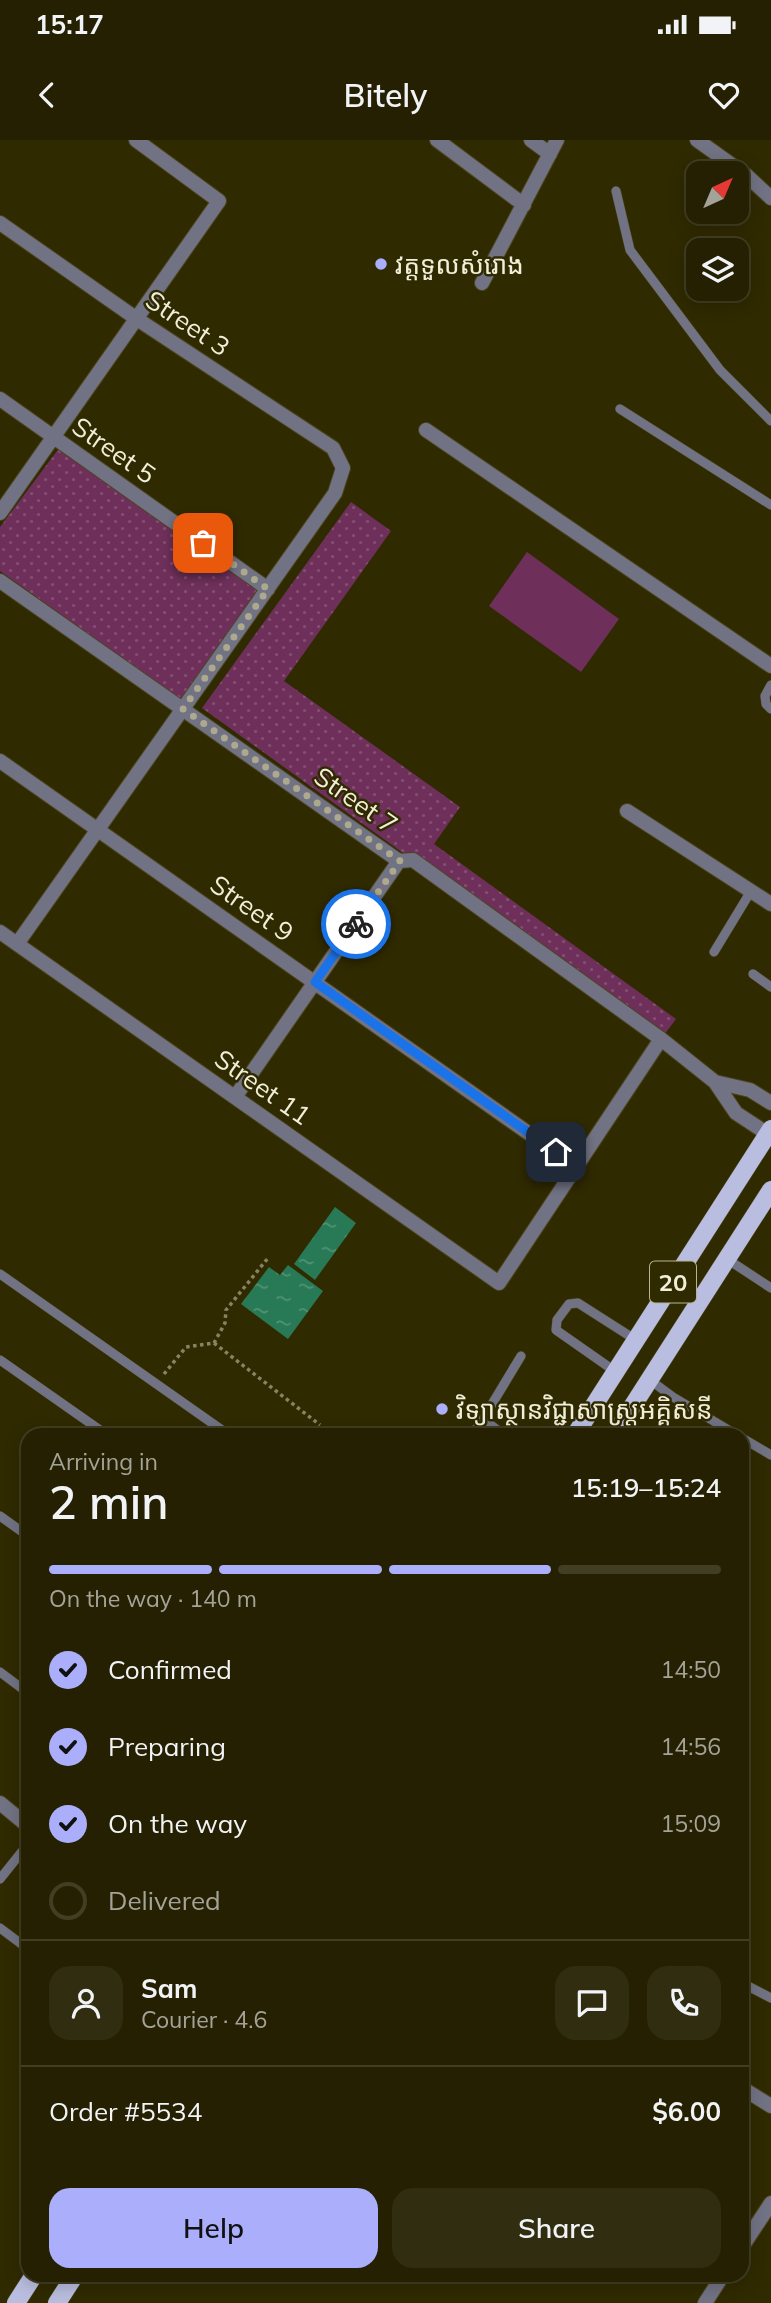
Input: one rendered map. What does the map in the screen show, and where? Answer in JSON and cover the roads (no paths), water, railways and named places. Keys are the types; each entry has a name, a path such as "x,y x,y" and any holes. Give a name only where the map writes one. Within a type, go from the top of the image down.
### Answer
{"main road":[{"name":"20","path":"580,1428 770,1133"},
{"name":"20","path":"618,1428 771,1190"},
{"path":"16,2303 30,2282"},
{"path":"57,2303 70,2282"}],"street":[{"path":"0,513 219,201 136,140"},
{"path":"437,140 524,205"},
{"path":"531,140 550,154"},
{"path":"482,283 557,140"},
{"path":"697,140 746,175 771,198"},
{"name":"Street 3","path":"0,223 137,319 333,448 343,468 335,493 268,589"},
{"name":"Street 5","path":"0,399 268,589"},
{"path":"426,430 771,666"},
{"name":"Street 7","path":"0,581 400,861 413,860 661,1039 715,1082 736,1113 770,1133"},
{"path":"18,944 268,589"},
{"name":"Street 9","path":"0,761 578,1168"},
{"path":"627,811 771,904"},
{"path":"235,1097 400,861"},
{"name":"Street 11","path":"0,932 499,1283 578,1168"},
{"path":"578,1168 661,1039"},
{"name":"Street 7","path":"715,1082 750,1090 771,1103"},
{"path":"0,1803 21,1820"},
{"path":"749,2092 771,2106"},
{"path":"749,2236 771,2203"},
{"path":"705,2303 718,2282"}],"lane":[{"path":"616,191 630,250 720,370 771,421"},
{"path":"620,409 771,505"},
{"path":"771,685 765,696 766,704 771,709"},
{"path":"714,952 751,891"},
{"path":"753,974 771,986"},
{"path":"727,1259 771,1288"},
{"path":"0,1273 219,1428"},
{"path":"616,1372 556,1331 557,1320 569,1304 578,1303 636,1340"},
{"path":"477,1428 522,1356"},
{"path":"0,1360 97,1428"},
{"path":"649,1380 673,1398 725,1428"},
{"path":"483,1419 495,1428"},
{"path":"749,1442 771,1455"},
{"path":"0,1516 21,1531"},
{"path":"0,1672 21,1688"},
{"path":"0,1879 21,1853"},
{"path":"0,1928 21,1944"},
{"path":"749,1987 771,1998"}],"water":[{"path":"335,1207 356,1223 315,1280 294,1264"},
{"path":"288,1265 323,1291 288,1339 241,1304 269,1267 280,1275"}],"place":[{"name":"វត្តទួលសំរោង","path":"381,264"},
{"name":"វិទ្យាស្ថានវិជ្ជាសាស្រ្តអគ្គិសនី","path":"442,1409"}]}
